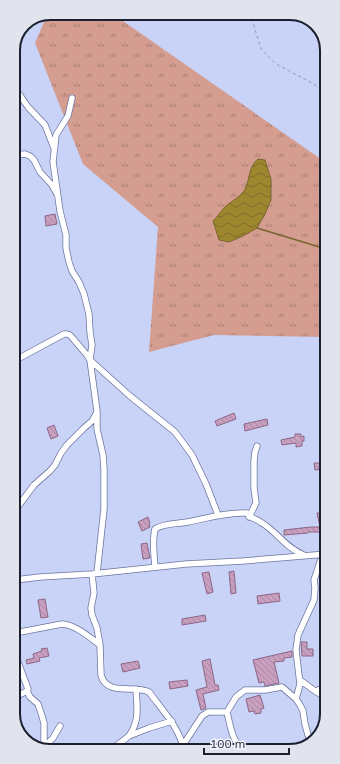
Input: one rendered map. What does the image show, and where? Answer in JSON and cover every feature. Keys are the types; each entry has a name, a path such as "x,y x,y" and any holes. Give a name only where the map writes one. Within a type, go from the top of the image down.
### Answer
{"street":[{"path":"20,95 44,125 55,150"},
{"path":"72,98 68,116 56,135 54,162 60,211 66,235 66,248 69,262 84,294 89,314 92,345 90,360 97,411 97,430 103,455 104,509 91,608 100,645 101,675 104,682 116,688 145,690 149,692 178,731 183,744"},
{"path":"20,154 25,154 34,160 40,172 52,185 58,196"},
{"path":"20,358 64,334 70,335 90,360 130,396 176,432 192,455 206,484 218,515"},
{"path":"20,504 34,485 55,465 66,445 92,421 97,411"},
{"path":"249,517 256,503 254,488 254,461 257,446"},
{"path":"155,567 153,540 155,529 160,526 237,512 247,513 249,517 256,519 265,525 293,550 306,556"},
{"path":"20,579 186,564 243,562 320,554"},
{"path":"296,699 300,688 296,650 298,635 314,600 314,580 320,566"},
{"path":"20,632 66,624 78,630 100,645"},
{"path":"20,668 28,689 26,691 38,704 42,716 45,730 44,743"},
{"path":"300,680 320,694"},
{"path":"236,744 233,738 227,712 236,697 245,690 265,690 282,687 296,699 303,711 309,737"},
{"path":"118,744 134,729 137,718 136,689"},
{"path":"315,692 320,690"},
{"path":"20,694 26,691"},
{"path":"186,744 202,716 208,712 227,712"},
{"path":"128,736 172,722"},
{"path":"48,744 60,726"}],"path":[{"path":"252,20 261,49 276,64 320,89"}],"green space":[{"path":"121,20 320,159 320,337 214,335 149,352 158,227 83,164 35,43 44,21"}],"water":[{"path":"258,159 265,160 271,179 271,200 265,214 257,228 243,236 229,242 219,240 213,221 225,207 244,190 251,168"}],"building":[{"path":"55,214 57,224 46,226 45,216"},
{"path":"234,413 236,419 217,426 215,421"},
{"path":"267,419 268,425 245,431 244,424"},
{"path":"54,425 58,436 51,439 47,428"},
{"path":"295,434 301,434 301,437 304,436 302,446 296,447 296,443 282,445 281,440 295,437"},
{"path":"314,463 320,463 320,469 315,470"},
{"path":"317,513 320,513 320,527"},
{"path":"148,517 150,527 142,531 138,522"},
{"path":"320,527 320,532 284,535 284,530"},
{"path":"147,543 150,558 143,559 141,544"},
{"path":"234,571 236,593 231,594 229,572"},
{"path":"209,572 213,592 207,594 202,573"},
{"path":"279,593 280,601 258,604 257,596"},
{"path":"45,599 48,617 41,618 38,600"},
{"path":"205,615 206,621 182,625 182,619"},
{"path":"301,642 307,642 307,649 313,649 313,656 302,656"},
{"path":"47,648 49,656 39,658 40,661 27,664 26,660 34,658 33,654 42,651 41,649"},
{"path":"292,651 292,657 284,658 284,661 274,662 279,683 265,686 264,682 259,683 253,660"},
{"path":"210,659 215,685 218,685 219,690 203,694 206,708 201,710 196,690 207,687 202,661"},
{"path":"138,661 140,668 123,672 121,664"},
{"path":"187,680 188,686 170,689 169,682"},
{"path":"260,695 264,708 261,709 261,713 255,714 254,711 249,712 246,699"}],"waterway":[{"path":"257,228 320,247"}]}
